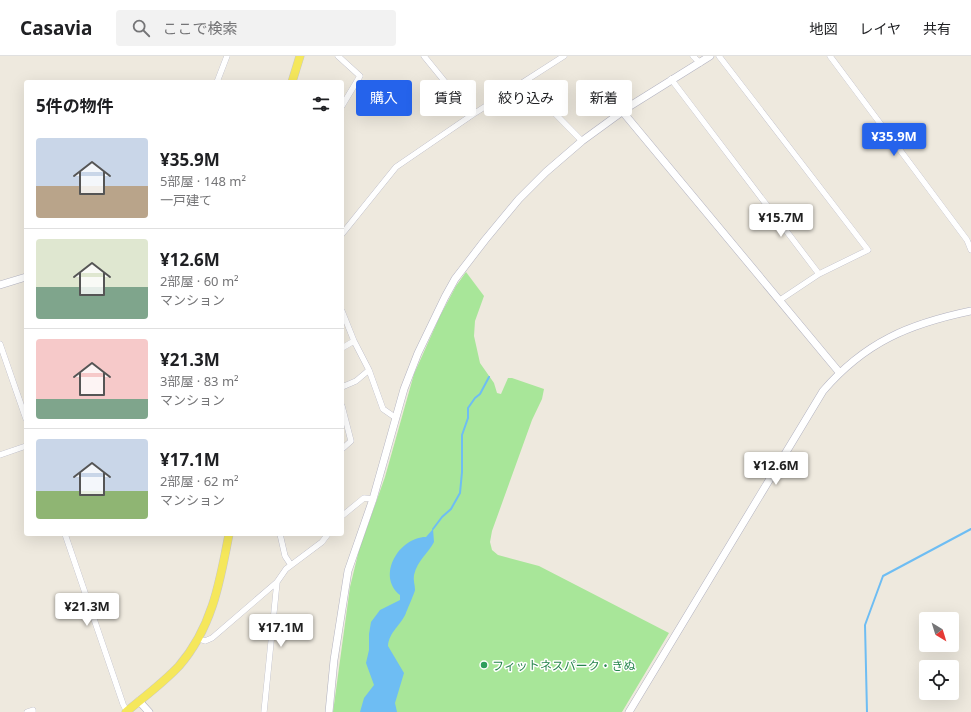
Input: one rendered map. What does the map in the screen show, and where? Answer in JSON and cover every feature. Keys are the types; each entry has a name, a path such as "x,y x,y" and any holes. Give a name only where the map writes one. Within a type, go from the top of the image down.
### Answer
{"main road":[{"path":"293,80 300,56"},
{"path":"127,712 179,666 199,639 216,599 229,536"}],"street":[{"path":"218,80 227,56"},
{"path":"338,56 360,76 344,103"},
{"path":"424,56 444,80"},
{"path":"527,80 564,56"},
{"path":"693,56 700,63"},
{"path":"632,104 710,56"},
{"path":"719,56 868,250 819,274 780,300"},
{"path":"830,56 967,240 971,250"},
{"path":"671,79 819,274"},
{"path":"344,232 396,167 471,116"},
{"path":"557,116 582,142"},
{"path":"329,712 334,660 347,576 373,499 396,418 418,353 455,279 519,199 546,172 616,116"},
{"path":"626,116 839,372"},
{"path":"0,285 24,278"},
{"path":"628,712 804,420 823,391 839,372 874,345 911,327 940,318 971,311"},
{"path":"344,316 354,341 369,370 383,408 396,418"},
{"path":"344,347 354,341"},
{"path":"0,344 24,413"},
{"path":"344,386 356,381 369,370"},
{"path":"344,414 351,441 344,447"},
{"path":"0,455 24,447"},
{"path":"344,514 364,498 373,499"},
{"path":"66,536 127,712"},
{"path":"280,536 285,556 291,565"},
{"path":"199,639 205,641 212,638 277,582 291,565 322,542 326,536"},
{"path":"264,712 277,582"},
{"path":"139,701 148,712"},
{"path":"27,712 33,710 33,712"}],"green space":[{"name":"フィットネスパーク・きぬ","path":"466,272 484,296 475,321 474,336 480,363 494,383 497,393 501,394 508,378 544,389 542,399 532,420 492,531 490,542 492,550 498,555 539,566 669,633 622,712 333,712 350,587 359,550 385,477 414,374 440,316 456,286"}],"water":[{"path":"433,529 434,542 418,565 414,575 415,590 404,617 393,633 388,646 404,673 395,703 397,712 360,712 364,698 374,685 366,663 369,650 371,622 380,610 400,600 400,595 393,587 390,578 394,559 407,543 426,537"}],"waterway":[{"path":"433,529 442,517 451,509 460,493 462,472 462,435 468,418 468,408 480,394 489,377"},
{"path":"867,712 865,625 883,576 971,529"}],"place":[{"name":"フィットネスパーク・きぬ","path":"484,665"}]}
